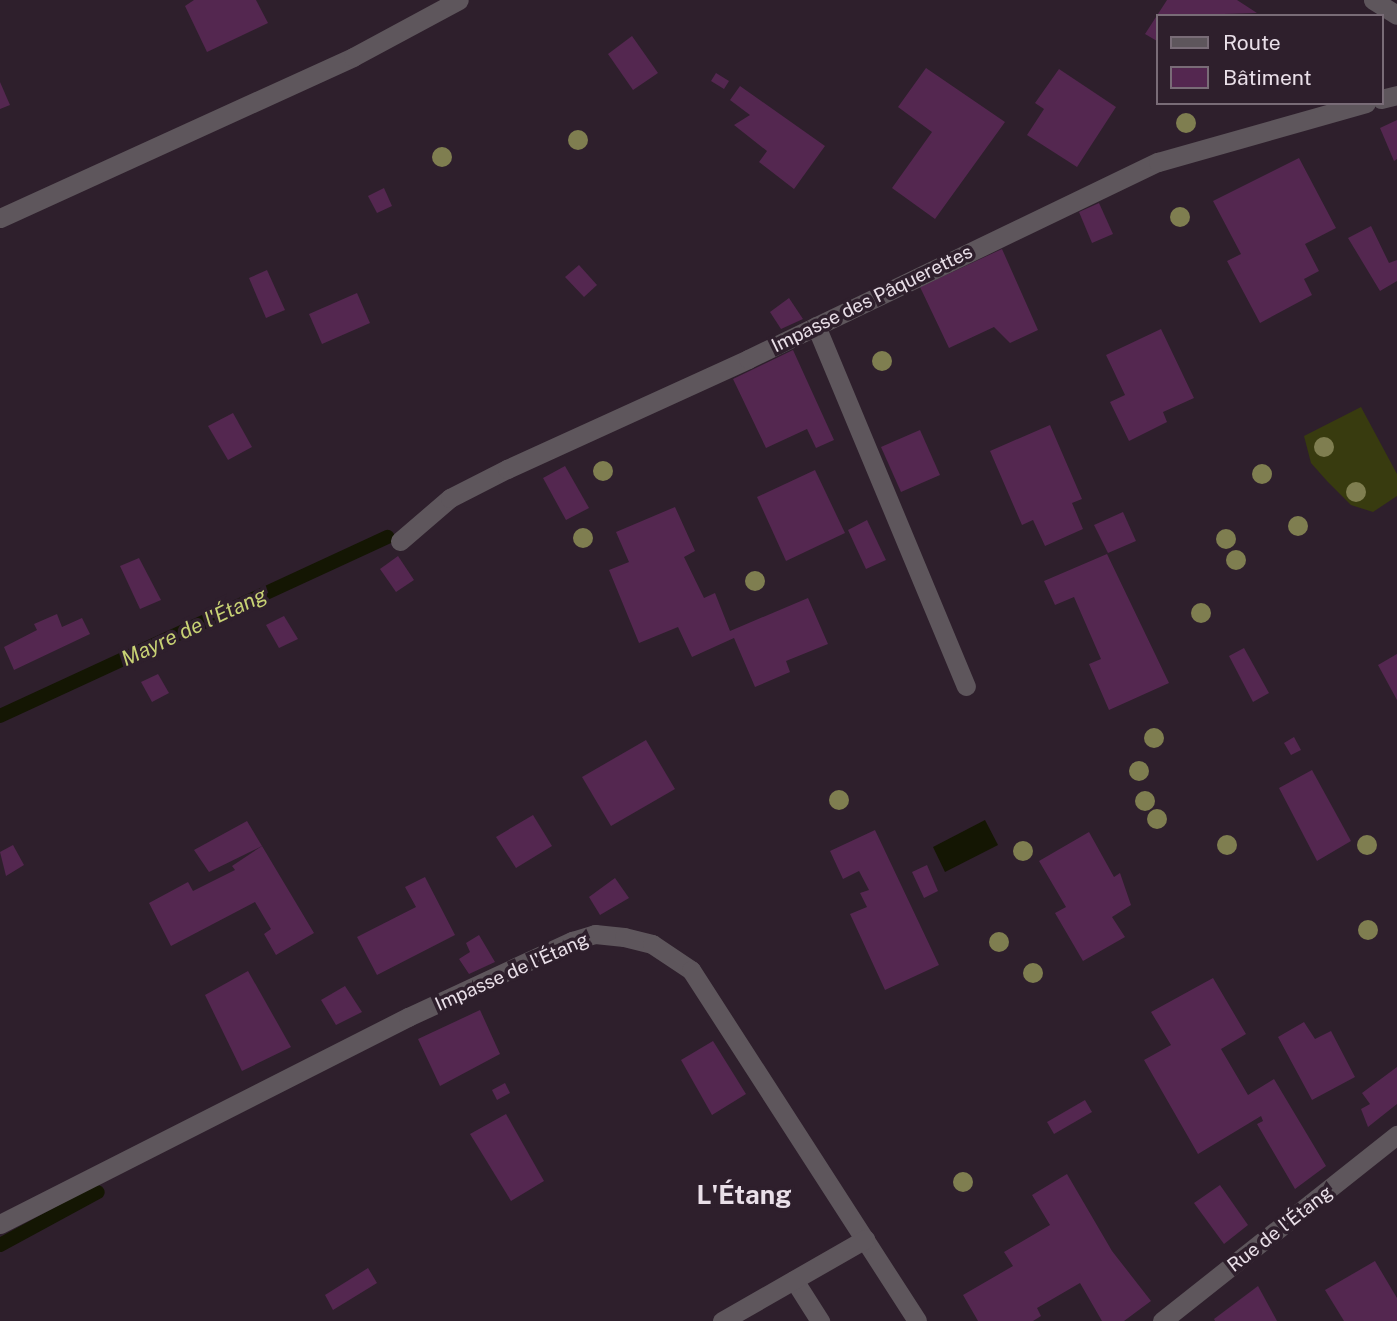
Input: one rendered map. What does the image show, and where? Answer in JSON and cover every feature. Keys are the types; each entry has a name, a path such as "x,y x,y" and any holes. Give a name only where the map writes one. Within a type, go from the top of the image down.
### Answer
{"street":[{"path":"0,218 353,57 459,0"},
{"path":"1373,0 1397,15"},
{"name":"Impasse des Pâquerettes","path":"400,541 450,498 1158,162 1359,105"},
{"path":"816,326 966,687"},
{"name":"Impasse de l'Étang","path":"0,1224 408,1017 595,934 652,944 691,970 917,1321"},
{"name":"Rue de l'Étang","path":"1162,1321 1397,1135"},
{"path":"722,1321 865,1239"},
{"path":"794,1280 820,1321"}],"green space":[{"path":"1361,407 1397,474 1397,496 1373,512 1351,505 1327,481 1311,463 1304,436"}],"shaded area":[{"path":"985,820 998,845 945,872 933,847"}],"building":[{"path":"194,0 256,0 268,23 207,52 185,6"},
{"path":"1167,0 1237,0 1257,13 1224,14 1158,14"},
{"path":"1156,17 1156,40 1145,34"},
{"path":"632,36 658,73 633,90 608,54"},
{"path":"926,68 1005,122 935,219 892,188 932,132 898,107"},
{"path":"1059,69 1116,107 1077,167 1027,135 1044,109 1035,103"},
{"path":"716,73 729,81 724,89 711,81"},
{"path":"0,82 10,105 0,109"},
{"path":"740,86 825,146 794,189 759,162 767,151 734,125 750,115 730,100"},
{"path":"1397,120 1397,159 1394,161 1380,128"},
{"path":"1299,158 1336,228 1305,244 1319,271 1304,279 1312,295 1260,323 1227,261 1241,254 1213,201"},
{"path":"384,188 392,206 377,213 368,196"},
{"path":"1099,203 1113,234 1092,243 1079,212"},
{"path":"1371,226 1389,263 1397,260 1397,281 1380,291 1348,238"},
{"path":"1002,249 1038,330 1010,343 994,327 949,348 920,287"},
{"path":"579,265 597,285 584,297 565,277"},
{"path":"267,270 285,310 266,318 249,278"},
{"path":"357,293 370,323 322,344 309,314"},
{"path":"789,298 803,319 781,329 770,312"},
{"path":"1161,329 1194,398 1163,412 1167,422 1129,441 1110,402 1125,395 1106,355"},
{"path":"793,350 834,440 816,448 807,429 766,448 733,379"},
{"path":"233,413 252,447 228,460 208,426"},
{"path":"1050,425 1082,499 1072,503 1083,529 1045,546 1033,520 1022,525 990,451"},
{"path":"920,430 940,475 901,492 881,447"},
{"path":"565,466 589,508 566,520 543,478"},
{"path":"815,470 845,533 786,561 757,497"},
{"path":"675,507 695,551 684,557 704,598 715,593 730,631 808,598 828,644 786,661 790,672 755,687 734,638 692,657 678,627 639,643 609,570 629,562 616,532"},
{"path":"1123,512 1136,541 1108,553 1094,525"},
{"path":"867,520 886,560 866,569 848,530"},
{"path":"1107,554 1169,683 1109,710 1089,664 1101,659 1074,597 1055,605 1044,581"},
{"path":"398,556 414,580 396,592 380,569"},
{"path":"139,558 161,600 140,609 120,566"},
{"path":"57,614 62,627 82,618 90,634 14,670 4,647 37,630 34,624"},
{"path":"284,616 298,639 279,648 266,625"},
{"path":"1244,648 1269,693 1253,702 1229,656"},
{"path":"1397,654 1397,700 1378,665"},
{"path":"158,674 169,693 152,702 141,682"},
{"path":"1294,737 1301,750 1291,755 1284,743"},
{"path":"646,740 675,789 611,826 582,777"},
{"path":"1312,770 1351,841 1317,861 1279,788"},
{"path":"533,815 552,846 516,868 496,837"},
{"path":"247,821 262,846 209,872 194,850"},
{"path":"875,830 939,965 885,990 850,914 867,907 860,893 869,890 859,871 843,879 830,851"},
{"path":"1089,832 1114,877 1120,873 1131,905 1112,917 1125,937 1083,961 1055,913 1066,907 1039,861"},
{"path":"13,845 24,865 6,876 0,852"},
{"path":"262,846 314,933 276,955 264,934 271,929 255,902 171,946 149,903 188,882 193,891 235,870 232,866"},
{"path":"927,865 938,891 924,898 912,872"},
{"path":"425,877 455,935 377,975 357,937 416,907 405,887"},
{"path":"615,878 629,898 600,915 589,897"},
{"path":"479,935 495,962 469,974 459,959 470,952 466,943"},
{"path":"248,971 291,1047 242,1071 205,995"},
{"path":"1213,978 1246,1034 1221,1049 1248,1095 1274,1079 1326,1166 1295,1189 1257,1124 1263,1121 1261,1116 1198,1154 1144,1060 1171,1045 1151,1012"},
{"path":"345,986 362,1012 336,1025 321,1000"},
{"path":"480,1010 500,1054 440,1086 418,1039"},
{"path":"1304,1022 1315,1039 1331,1031 1355,1077 1312,1100 1278,1037"},
{"path":"713,1041 746,1094 712,1115 681,1060"},
{"path":"1397,1067 1397,1104 1368,1127 1361,1109 1370,1104 1362,1093"},
{"path":"505,1083 510,1093 497,1100 492,1090"},
{"path":"1085,1100 1092,1112 1054,1134 1047,1122"},
{"path":"506,1114 544,1181 511,1201 470,1134"},
{"path":"1067,1174 1112,1251 1151,1301 1124,1321 1102,1321 1080,1283 1037,1308 1041,1316 1033,1321 978,1321 963,1295 1013,1266 1004,1252 1050,1225 1032,1195"},
{"path":"1220,1185 1248,1225 1224,1244 1194,1203"},
{"path":"1375,1261 1397,1298 1397,1321 1344,1321 1325,1290"},
{"path":"368,1268 377,1283 333,1310 325,1295"},
{"path":"1258,1286 1277,1321 1215,1321 1214,1319"}],"waterway":[{"name":"Mayre de l'Étang","path":"0,716 388,537"},
{"path":"0,1245 98,1192"}],"district":[{"name":"L'Étang","path":"744,1195"}]}
